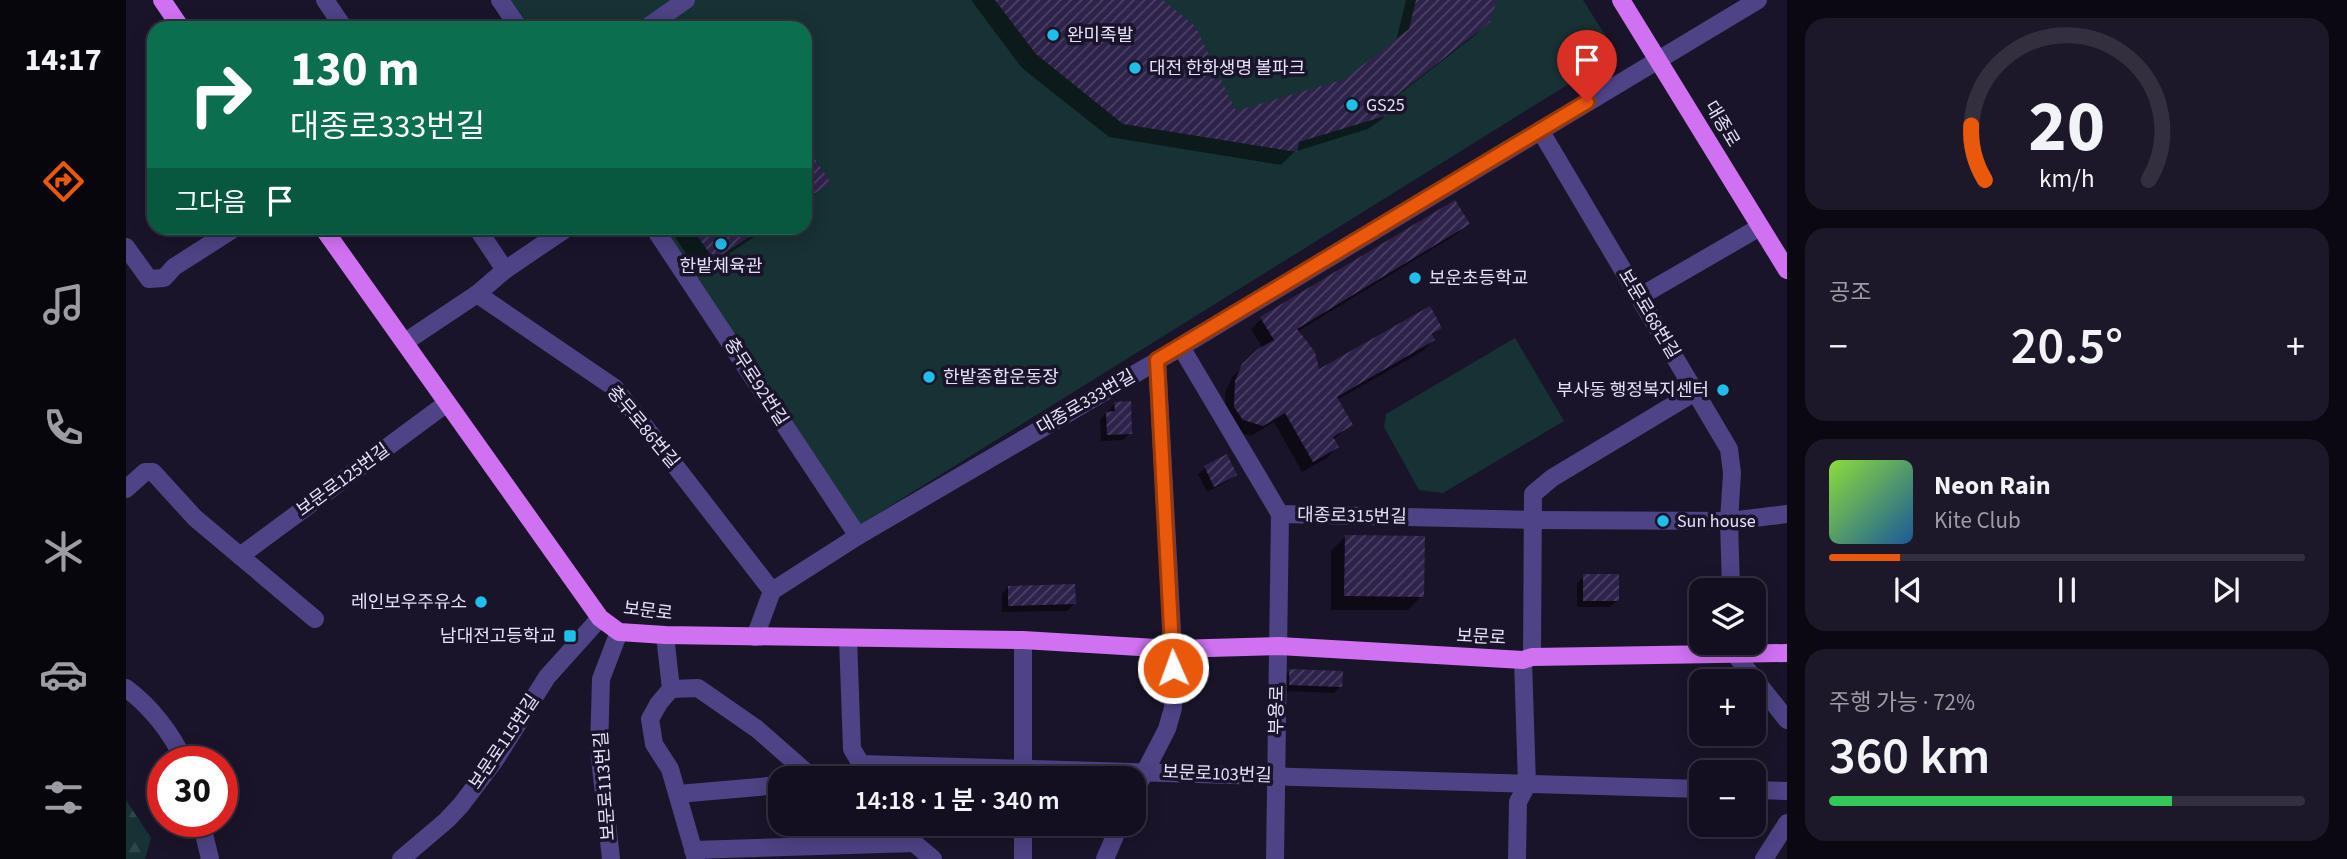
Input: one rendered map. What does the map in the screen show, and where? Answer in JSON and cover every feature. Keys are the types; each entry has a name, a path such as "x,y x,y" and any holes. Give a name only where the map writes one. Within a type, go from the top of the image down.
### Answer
{"main road":[{"name":"대종로","path":"1621,0 1787,270"},
{"path":"166,1 177,21"},
{"name":"보문로","path":"328,235 600,618 619,632 755,637 1023,640 1173,649 1279,646 1527,659 1689,650"},
{"name":"보문로","path":"1766,651 1787,653"}],"street":[{"path":"325,0 339,21"},
{"path":"500,0 514,21"},
{"path":"656,21 686,0"},
{"name":"대종로333번길","path":"772,590 858,536 1181,347 1758,0"},
{"name":"보문로68번길","path":"1540,130 1729,449 1732,472 1729,521 1731,578"},
{"path":"1639,298 1760,227"},
{"path":"126,247 149,279 164,278 174,267 224,235"},
{"path":"482,235 505,270"},
{"path":"405,342 477,294 505,270 557,235"},
{"name":"충무로92번길","path":"659,235 858,536"},
{"name":"충무로86번길","path":"477,294 615,388 772,590"},
{"name":"대종로315번길","path":"1181,347 1280,514 1729,521 1787,514"},
{"path":"1146,767 1167,729 1173,708 1173,649 1157,360"},
{"path":"1517,859 1518,802 1527,785 1527,659 1533,494 1552,478 1695,392"},
{"name":"보문로125번길","path":"240,556 447,404"},
{"path":"129,478 153,472 195,518 315,619"},
{"name":"부용로","path":"1275,859 1280,514"},
{"path":"755,637 772,590"},
{"name":"보문로115번길","path":"401,859 461,805 495,760 547,677 600,618"},
{"name":"보문로113번길","path":"611,859 599,749 601,679 619,632"},
{"path":"665,635 671,689 650,719 654,744 670,769 694,854 914,843"},
{"name":"보문로103번길","path":"848,638 852,749 861,764 893,766"},
{"path":"1023,640 1023,766"},
{"path":"1739,655 1787,720"},
{"path":"126,688 140,698 176,746"},
{"path":"671,689 698,688 757,729 799,766"},
{"name":"보문로103번길","path":"1146,772 1689,789"},
{"path":"678,794 768,786"},
{"path":"1766,790 1787,791"},
{"path":"1764,859 1787,823"},
{"path":"903,836 933,859"},
{"path":"1023,836 1023,859"},
{"path":"1105,859 1115,836"},
{"path":"205,837 210,859"}],"green space":[{"name":"한밭종합운동장","path":"511,0 1583,0 1617,54 858,526 667,235 812,235 812,21 525,21"},
{"path":"1515,338 1564,421 1443,493 1419,490 1384,427 1386,414"},
{"path":"126,800 147,832 147,837 151,838 145,859 126,859"}],"building":[{"path":"995,0 1163,0 1195,26 1236,111 1345,79 1409,29 1416,0 1497,0 1490,22 1392,99 1397,106 1385,116 1299,142 1297,152 1123,124 1036,54"},
{"path":"812,154 831,183 812,195"},
{"path":"1455,200 1470,224 1297,329 1315,352 1319,369 1430,306 1442,328 1432,334 1435,340 1337,397 1353,425 1333,437 1339,447 1313,462 1285,413 1263,426 1243,420 1234,407 1235,381 1242,364 1258,349 1274,340 1260,317"},
{"name":"한밭체육관","path":"697,235 752,235 714,260"},
{"path":"1131,401 1132,434 1107,435 1106,412 1115,411 1114,402"},
{"path":"1227,454 1237,475 1214,487 1204,466"},
{"path":"1345,535 1425,536 1424,597 1344,596"},
{"path":"1583,574 1619,574 1619,601 1583,601"},
{"path":"1075,584 1076,604 1008,606 1008,586"},
{"path":"1289,669 1343,671 1342,687 1289,685"}],"place":[{"name":"완미족발","path":"1053,35"},
{"name":"대전 한화생명 볼파크","path":"1135,68"},
{"name":"GS25","path":"1352,105"},
{"name":"한밭체육관","path":"721,244"},
{"name":"보운초등학교","path":"1415,278"},
{"name":"한밭종합운동장","path":"929,377"},
{"name":"부사동 행정복지센터","path":"1723,390"},
{"name":"Sun house","path":"1663,521"},
{"name":"레인보우주유소","path":"481,602"},
{"name":"남대전고등학교","path":"570,636"}],"route":[{"path":"1173,668 1157,360 1587,102"}]}
